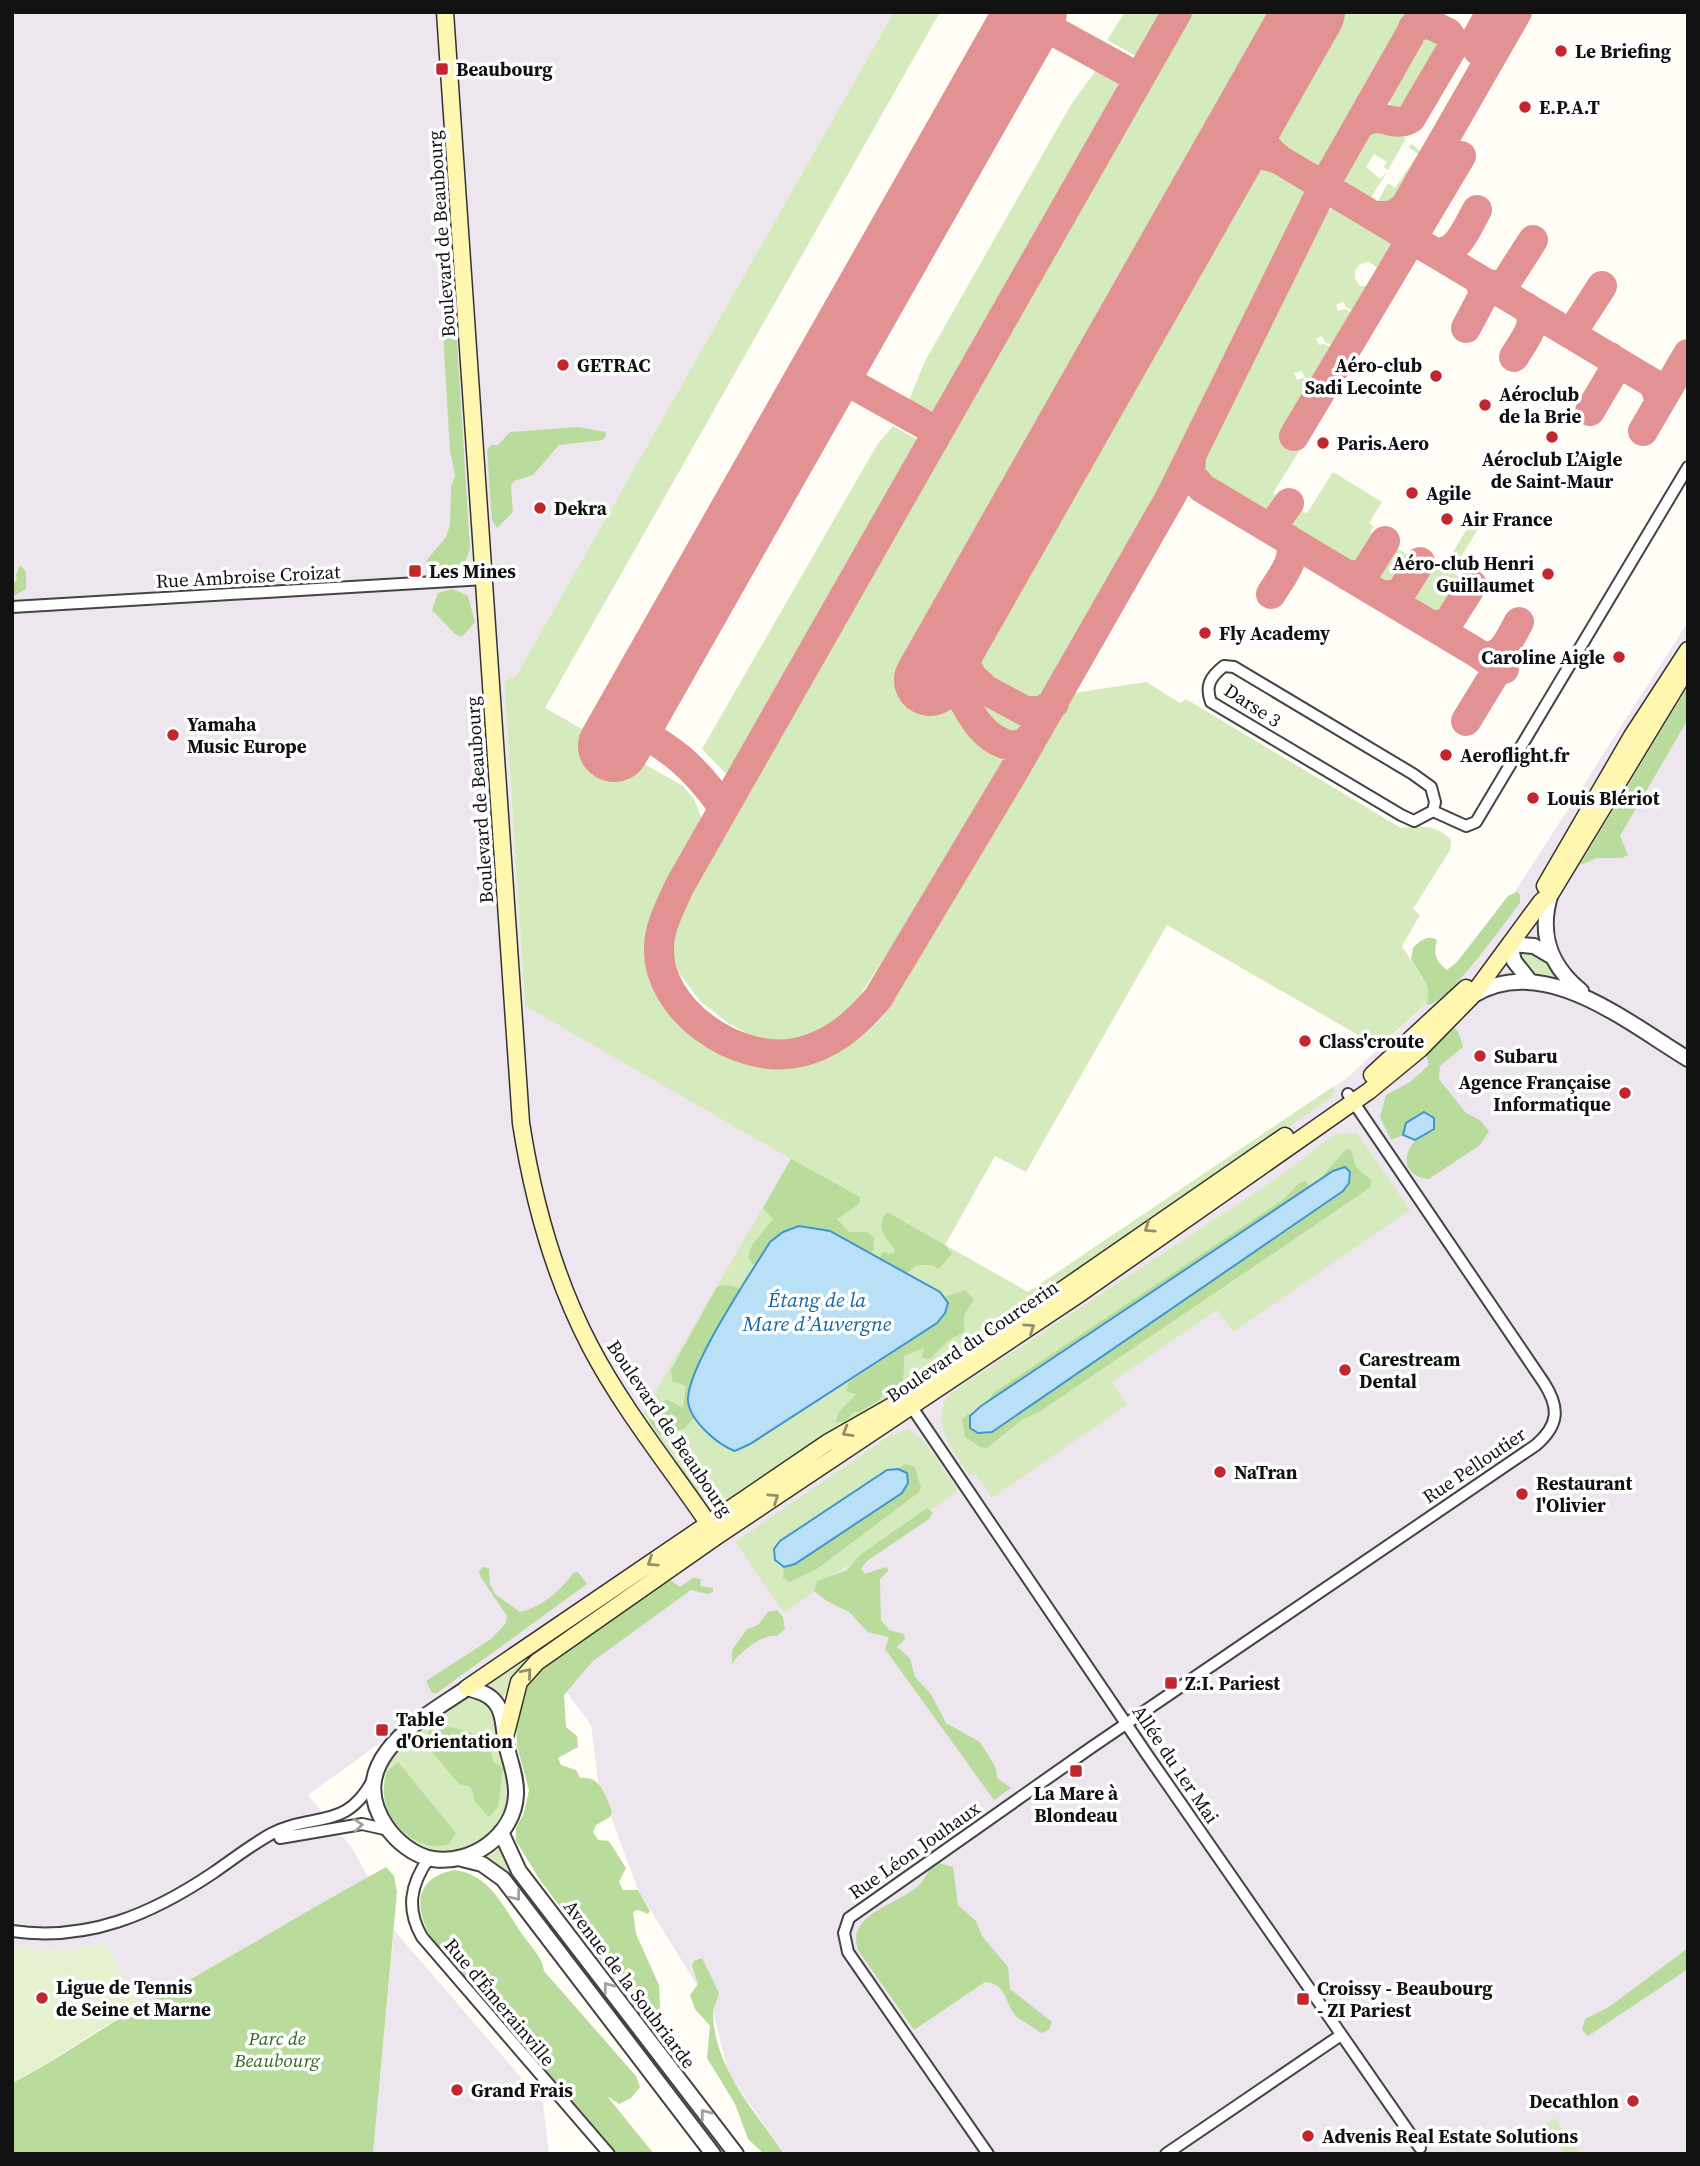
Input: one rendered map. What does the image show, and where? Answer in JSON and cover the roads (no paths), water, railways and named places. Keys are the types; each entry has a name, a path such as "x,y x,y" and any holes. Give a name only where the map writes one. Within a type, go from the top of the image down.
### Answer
{"main road":[{"name":"Boulevard de Beaubourg","path":"445,12 521,1123 528,1165 542,1223 559,1274 590,1347 713,1530"},
{"name":"Boulevard du Courcerin","path":"1546,897 1546,882 1564,849 1688,650"},
{"name":"Boulevard du Courcerin","path":"467,1688 909,1403 1350,1098 1468,986 1474,990 1546,897 1688,667"},
{"name":"Boulevard du Courcerin","path":"505,1737 515,1693 530,1668 713,1530"}],"street":[{"path":"1433,811 1466,826 1476,822 1688,467"},
{"name":"Rue Ambroise Croizat","path":"12,607 485,579"},
{"name":"Darse 3","path":"1224,666 1234,667 1432,787 1435,802 1433,811 1414,821 1401,815 1212,702 1207,691 1209,681 1224,666"},
{"path":"1546,897 1545,919 1551,956 1562,975 1589,1000"},
{"path":"1529,980 1514,961 1510,944 1534,946 1551,956"},
{"path":"1474,990 1529,980 1555,985 1589,1000 1688,1059"},
{"name":"Rue Pelloutier","path":"1128,1724 1536,1445 1555,1423 1555,1404 1544,1382 1350,1098"},
{"name":"Allée du 1er Mai","path":"909,1403 1341,2035 1422,2151 1432,2154"},
{"path":"12,1931 73,1932 123,1922 173,1899 272,1834 342,1815 360,1801 386,1751 399,1736 467,1688 486,1694 495,1701 502,1714 515,1779 516,1799 501,1832 488,1844 462,1858 429,1858 408,1848 388,1830 377,1805 375,1775"},
{"name":"Rue Léon Jouhaux","path":"988,2154 848,1952 844,1933 846,1923 864,1904 1128,1724"},
{"path":"245,1852 287,1836 335,1827 368,1824 388,1830"},
{"name":"Avenue de la Soubriarde","path":"501,1832 513,1862 736,2154"},
{"name":"Rue d'Émerainville","path":"429,1858 415,1885 410,1905 422,1937 609,2154"},
{"name":"Avenue de la Soubriarde","path":"462,1858 482,1864 503,1879 713,2154"},
{"path":"1166,2154 1341,2035"}],"water":[{"path":"1424,1112 1434,1118 1434,1129 1415,1140 1403,1135 1406,1123"},
{"path":"1345,1167 1350,1172 1349,1183 1343,1191 992,1432 978,1433 970,1428 970,1416 981,1406 1333,1171"},
{"name":"Étang de la Mare d’Auvergne","path":"799,1226 830,1231 940,1292 948,1303 945,1313 937,1323 750,1444 735,1451 713,1438 699,1424 688,1401 690,1386 721,1321 770,1242 783,1232"},
{"path":"898,1469 907,1473 908,1483 902,1493 795,1564 784,1567 775,1560 774,1549 780,1541 887,1470"}],"place":[{"name":"Le Briefing","path":"1561,51"},
{"name":"Beaubourg","path":"442,69"},
{"name":"E.P.A.T","path":"1525,107"},
{"name":"GETRAC","path":"563,365"},
{"name":"Aéro-club Sadi Lecointe","path":"1436,376"},
{"name":"Aéroclub de la Brie","path":"1485,405"},
{"name":"Aéroclub L’Aigle de Saint-Maur","path":"1552,437"},
{"name":"Paris.Aero","path":"1323,443"},
{"name":"Agile","path":"1412,493"},
{"name":"Dekra","path":"540,508"},
{"name":"Air France","path":"1447,519"},
{"name":"Les Mines","path":"415,571"},
{"name":"Aéro-club Henri Guillaumet","path":"1548,574"},
{"name":"Fly Academy","path":"1205,633"},
{"name":"Caroline Aigle","path":"1619,657"},
{"name":"Yamaha Music Europe","path":"173,735"},
{"name":"Aeroflight.fr","path":"1446,755"},
{"name":"Louis Blériot","path":"1533,798"},
{"name":"Class'croute","path":"1305,1041"},
{"name":"Subaru","path":"1480,1056"},
{"name":"Agence Française Informatique","path":"1625,1093"},
{"name":"Carestream Dental","path":"1345,1370"},
{"name":"NaTran","path":"1220,1472"},
{"name":"Restaurant l'Olivier","path":"1522,1494"},
{"name":"Z.I. Pariest","path":"1171,1683"},
{"name":"Table d'Orientation","path":"382,1730"},
{"name":"La Mare à Blondeau","path":"1076,1771"},
{"name":"Ligue de Tennis de Seine et Marne","path":"42,1998"},
{"name":"Croissy - Beaubourg - ZI Pariest","path":"1303,1999"},
{"name":"Grand Frais","path":"457,2090"},
{"name":"Decathlon","path":"1633,2101"},
{"name":"Advenis Real Estate Solutions","path":"1308,2136"}],"park label":[{"name":"Parc de Beaubourg","path":"277,2049"}]}
